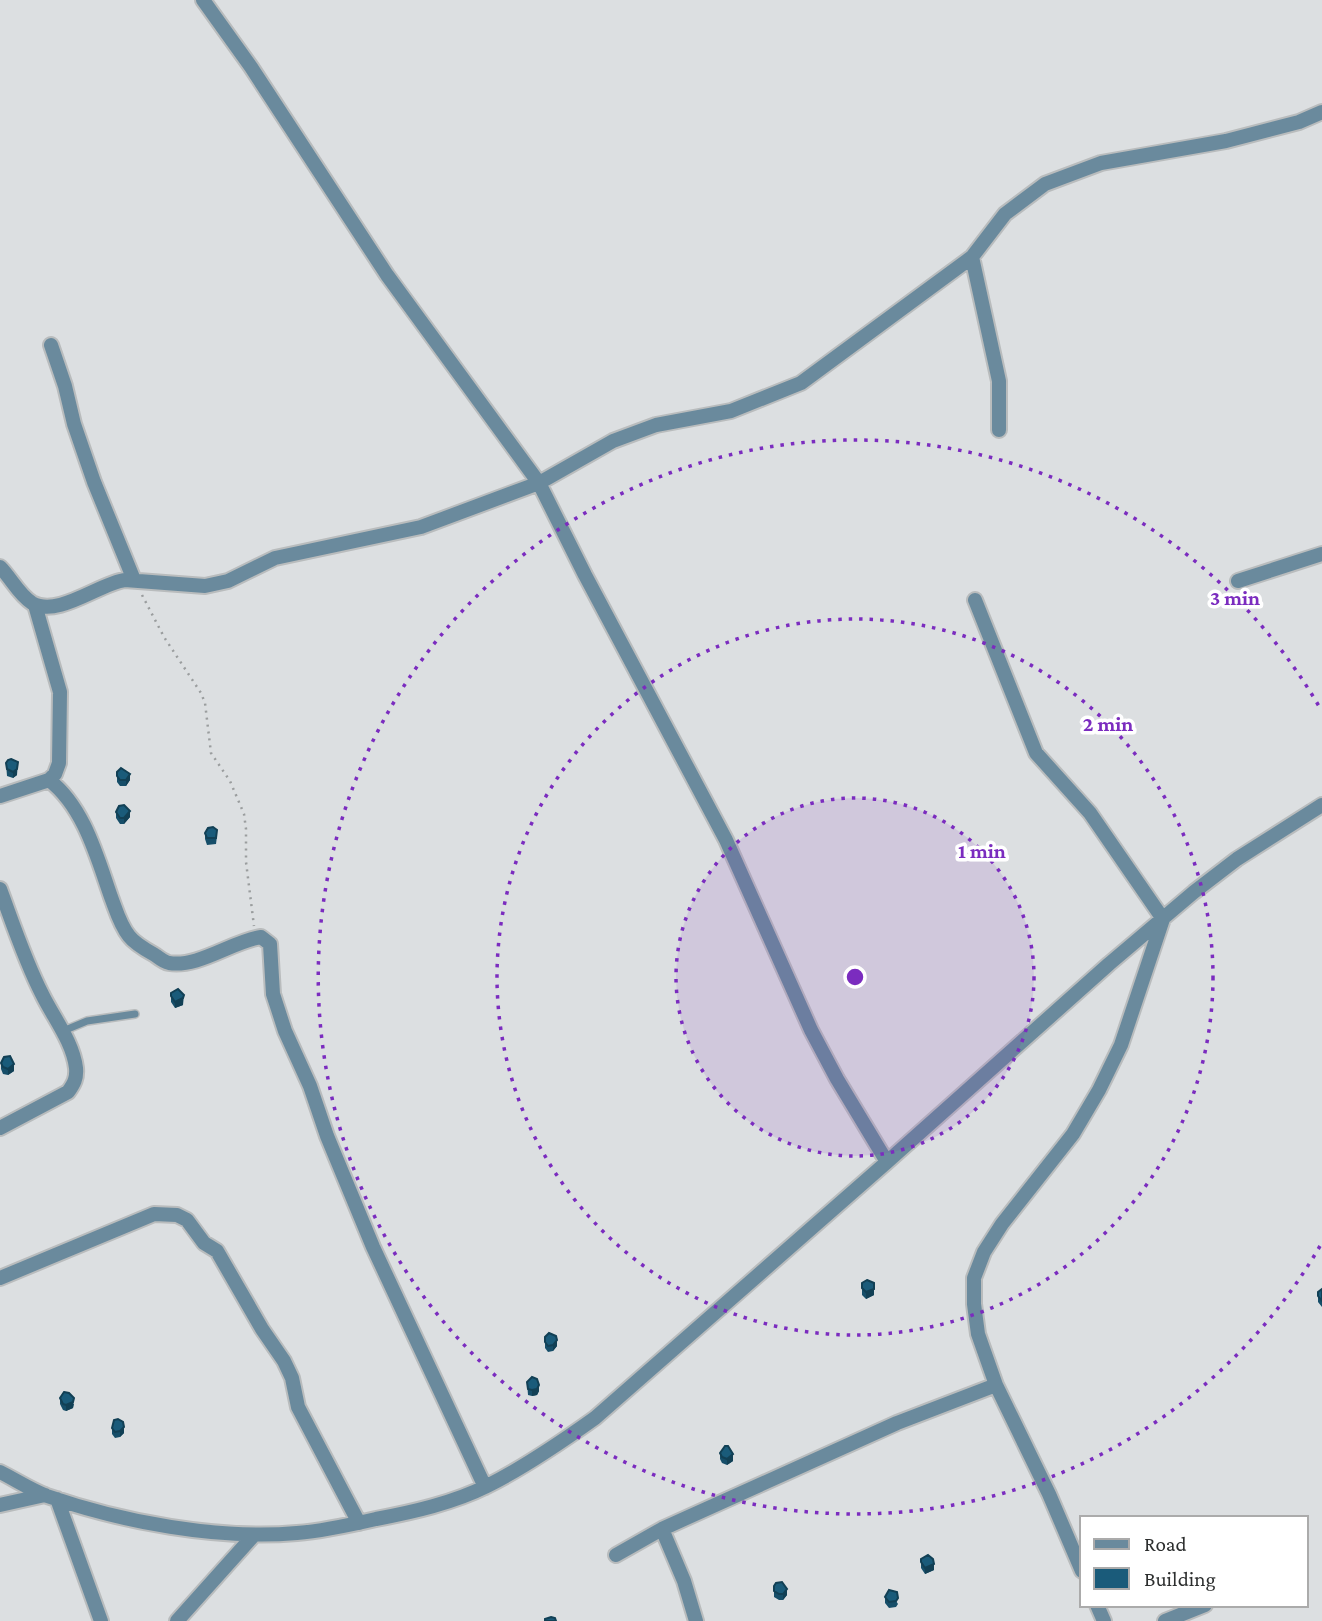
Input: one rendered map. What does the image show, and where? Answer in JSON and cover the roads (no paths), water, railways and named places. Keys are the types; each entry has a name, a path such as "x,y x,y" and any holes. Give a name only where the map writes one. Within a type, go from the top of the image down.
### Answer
{"street":[{"path":"203,0 251,67 387,275 539,483 726,839 811,1030 887,1163"},
{"path":"0,567 25,598 35,605 63,604 78,600 116,581 134,580 182,586 216,584 275,558 421,527 539,483 613,441 634,433 656,425 731,411 801,383 972,257 1005,214 1045,184 1101,163 1226,141 1298,122 1322,112"},
{"path":"972,257 999,381 999,430"},
{"path":"51,345 78,436 134,580"},
{"path":"1238,581 1322,554"},
{"path":"975,600 1036,753 1090,813 1163,919"},
{"path":"0,796 49,780 55,774 59,763 60,692 35,605"},
{"path":"49,780 69,799 101,868 118,916 129,936 145,949 167,963 186,962 255,938 261,937 270,944 273,994 285,1031 310,1086 327,1136 373,1247 485,1487"},
{"path":"0,1459 4,1474 51,1497 151,1522 254,1535 299,1533 359,1523 449,1501 485,1487 550,1450 594,1418 887,1163 1108,964 1237,859 1322,805"},
{"path":"0,889 41,993 76,1065 75,1084 68,1092 0,1128"},
{"path":"1080,1566 1049,1494 996,1385 978,1334 974,1278 984,1252 1002,1224 1073,1134 1100,1090 1121,1045 1163,919"},
{"path":"0,1278 154,1214 177,1214 187,1220 204,1243 217,1251 261,1329 284,1361 292,1378 298,1407 359,1523"},
{"path":"616,1555 662,1529 897,1423 996,1385"},
{"path":"0,1505 51,1497"},
{"path":"51,1497 101,1621"},
{"path":"662,1529 684,1581 696,1621"},
{"path":"177,1621 254,1535"},
{"path":"1165,1621 1200,1607"}],"lane":[{"path":"62,1032 87,1021 135,1014"}]}
